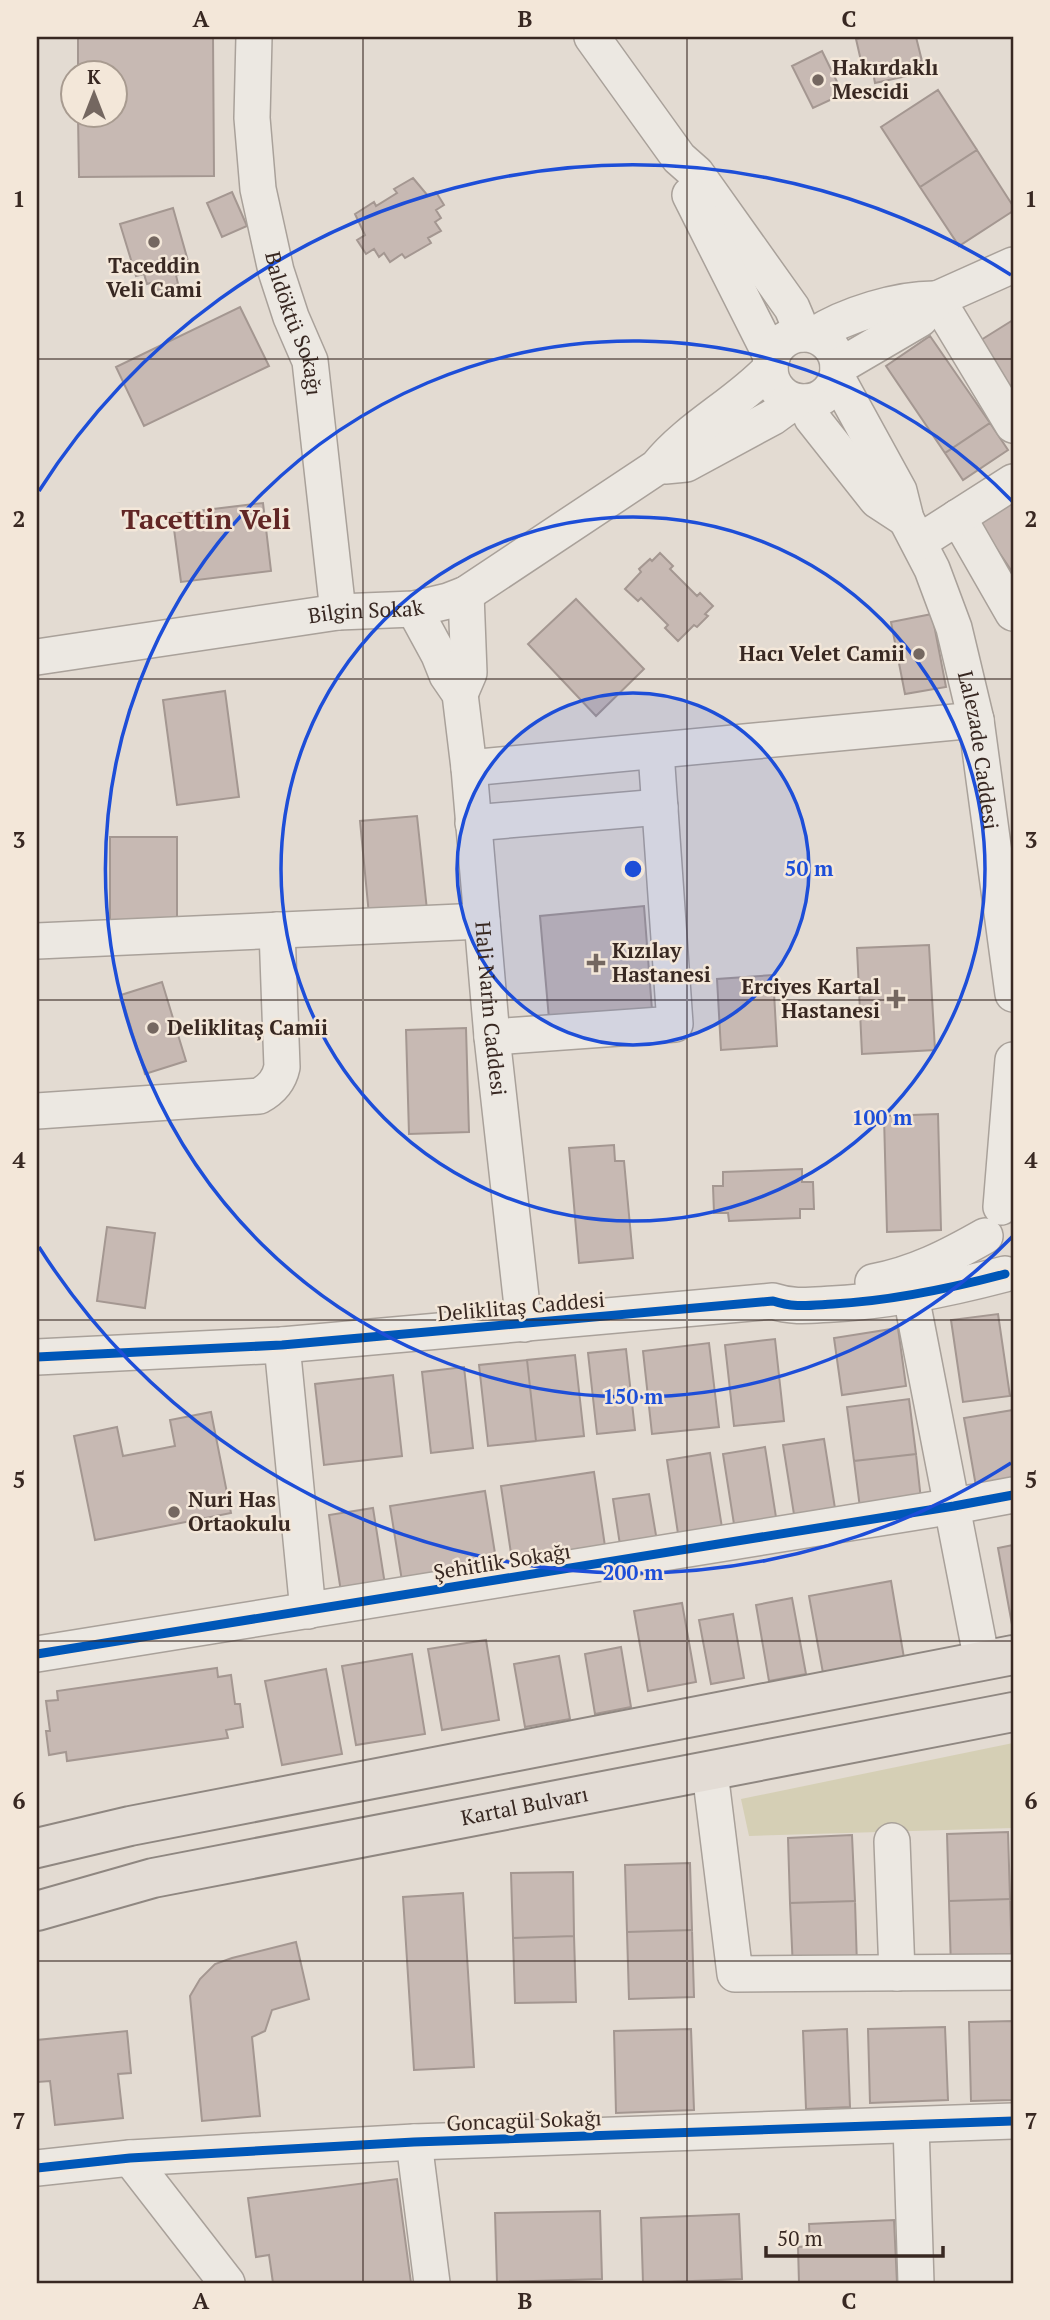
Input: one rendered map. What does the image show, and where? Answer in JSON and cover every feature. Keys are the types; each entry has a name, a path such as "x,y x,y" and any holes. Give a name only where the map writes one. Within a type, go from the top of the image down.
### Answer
{"main road":[{"path":"37,1848 144,1824 998,1658"},
{"name":"Kartal Bulvarı","path":"37,1911 153,1878 1013,1712"}],"street":[{"name":"Baldöktü Sokağı","path":"254,37 251,118 258,189 276,271 291,317 310,361 338,612"},
{"path":"592,37 678,159 696,173 792,308 808,335 831,348 837,372 832,387 825,395 800,401"},
{"path":"678,159 683,180 771,364 777,389 800,401 877,500 912,530 958,517 1013,482"},
{"path":"837,372 920,319 937,299 1013,264"},
{"path":"771,364 783,341 916,298 937,299"},
{"path":"937,299 1013,425"},
{"name":"Bilgin Sokak","path":"37,657 338,612 414,608 466,594 657,467 670,451 750,389 771,364"},
{"name":"Lalezade Caddesi","path":"837,372 899,491 912,530 943,594 954,628 976,720 1013,994"},
{"name":"Bilgin Sokak","path":"657,467 686,464 800,401"},
{"path":"958,517 1013,613"},
{"name":"Hali Narin Caddesi","path":"460,694 469,673 466,594"},
{"name":"Hali Narin Caddesi","path":"414,608 447,675 460,694 492,1037 524,1324"},
{"path":"469,768 976,720"},
{"path":"492,1037 676,1024 656,752"},
{"path":"473,823 660,807"},
{"path":"37,941 482,921"},
{"path":"37,1111 259,1096 266,1092 277,1082 282,1067 277,930"},
{"path":"1009,1275 990,1258 1000,1214 1013,1060"},
{"name":"Deliklitaş Caddesi","path":"773,1301 786,1292 874,1282 929,1266 1000,1214"},
{"name":"Deliklitaş Caddesi","path":"37,1357 282,1345 773,1301 789,1306 848,1304 911,1297 1009,1275"},
{"path":"911,1297 954,1506 998,1658"},
{"path":"282,1345 308,1611"},
{"name":"Şehitlik Sokağı","path":"37,1654 1013,1495"},
{"path":"710,1772 736,1973 1013,1972"},
{"path":"892,1841 897,1973"},
{"name":"Goncagül Sokağı","path":"37,2168 130,2158 414,2142 1013,2121"},
{"path":"911,2125 916,2283"},
{"path":"414,2142 432,2283"},
{"path":"130,2158 227,2283"}],"shaded area":[{"path":"1013,1743 1013,1828 749,1836 741,1799"}],"building":[{"path":"78,37 213,37 214,176 79,177 78,130 130,130 130,60 78,60"},
{"path":"916,37 922,61 913,63 916,74 875,83 873,72 864,74 856,39"},
{"name":"Hakırdaklı Mescidi","path":"822,51 843,94 813,108 792,66"},
{"path":"938,90 977,150 920,187 881,127"},
{"path":"977,150 1013,206 1013,211 959,246 920,187"},
{"path":"413,178 428,196 436,192 444,205 436,210 441,218 435,222 441,231 428,238 431,243 405,258 402,254 390,262 384,253 379,257 374,249 366,254 357,240 365,235 355,214 374,202 376,206 397,193 394,189"},
{"path":"232,192 247,226 222,237 207,203"},
{"name":"Taceddin Veli Cami","path":"173,208 188,261 181,263 183,273 176,275 178,284 157,290 154,282 147,284 144,274 136,276 120,224"},
{"path":"240,307 269,366 144,426 116,367"},
{"path":"1013,320 1013,391 981,340"},
{"path":"930,336 990,423 945,453 886,366"},
{"path":"990,423 1008,450 963,480 945,453"},
{"path":"1013,492 1013,573 975,517"},
{"path":"263,503 271,571 181,582 172,514"},
{"path":"660,553 673,566 670,569 697,596 700,593 713,606 697,627 694,625 678,641 665,628 668,625 641,598 638,601 625,589 641,572 639,569"},
{"path":"576,599 644,669 596,716 528,644"},
{"name":"Hacı Velet Camii","path":"932,614 946,687 905,694 891,622"},
{"path":"225,691 239,797 177,805 163,700"},
{"path":"417,816 427,910 369,915 360,821"},
{"path":"110,837 177,837 177,929 110,929"},
{"name":"Kızılay Hastanesi","path":"644,906 652,1010 549,1019 540,916"},
{"name":"Erciyes Kartal Hastanesi","path":"929,945 935,1050 862,1054 857,948"},
{"path":"773,975 777,1046 721,1050 717,979"},
{"name":"Deliklitaş Camii","path":"162,982 186,1061 145,1074 121,995"},
{"path":"466,1028 469,1132 409,1134 406,1030"},
{"path":"938,1114 941,1230 887,1232 884,1116"},
{"path":"614,1145 615,1161 624,1161 633,1258 579,1263 569,1148"},
{"path":"802,1169 802,1182 813,1182 814,1209 800,1209 800,1218 729,1221 728,1213 714,1213 713,1186 723,1186 723,1172"},
{"path":"107,1227 155,1233 145,1308 97,1301"},
{"path":"998,1314 1010,1396 963,1402 951,1320"},
{"path":"898,1328 906,1386 842,1395 834,1338"},
{"path":"775,1339 784,1421 734,1426 725,1345"},
{"path":"709,1343 719,1427 652,1434 643,1351"},
{"path":"626,1349 635,1430 597,1434 588,1353"},
{"path":"575,1355 584,1436 536,1441 527,1360"},
{"path":"527,1360 536,1441 488,1446 479,1365"},
{"path":"464,1367 473,1448 431,1453 422,1372"},
{"path":"393,1375 402,1456 324,1465 315,1384"},
{"path":"909,1399 916,1454 854,1461 847,1407"},
{"path":"1013,1410 1013,1486 977,1492 964,1418"},
{"path":"211,1412 231,1513 95,1540 74,1436 117,1427 123,1456 175,1446 170,1420"},
{"path":"824,1439 837,1521 796,1527 783,1445"},
{"path":"765,1447 778,1530 736,1537 723,1454"},
{"path":"710,1453 724,1540 680,1547 667,1460"},
{"path":"916,1454 922,1509 861,1516 854,1461"},
{"path":"594,1472 606,1553 513,1567 501,1486"},
{"path":"485,1491 498,1572 403,1587 390,1506"},
{"path":"649,1494 659,1553 622,1558 613,1499"},
{"path":"373,1508 386,1591 342,1598 329,1515"},
{"path":"1013,1545 1013,1630 998,1548"},
{"path":"891,1581 904,1658 823,1673 809,1596"},
{"path":"792,1598 806,1674 769,1681 756,1605"},
{"path":"682,1603 696,1682 648,1691 634,1611"},
{"path":"733,1614 744,1678 711,1684 699,1620"},
{"path":"486,1640 499,1720 442,1730 428,1649"},
{"path":"621,1647 631,1707 595,1714 585,1654"},
{"path":"412,1654 425,1734 356,1745 342,1666"},
{"path":"559,1656 570,1719 525,1727 514,1664"},
{"path":"217,1668 218,1677 231,1675 235,1704 240,1704 243,1727 226,1730 228,1738 67,1761 66,1752 49,1755 46,1731 50,1731 46,1701 58,1700 57,1691"},
{"path":"326,1669 342,1754 282,1765 265,1681"},
{"path":"1008,1832 1010,1899 949,1901 947,1834"},
{"path":"852,1835 855,1901 790,1903 788,1838"},
{"path":"690,1863 692,1930 627,1932 625,1865"},
{"path":"573,1872 574,1936 513,1938 511,1873"},
{"path":"463,1893 474,2067 414,2070 403,1897"},
{"path":"1010,1899 1012,1966 951,1968 949,1901"},
{"path":"855,1901 857,1966 793,1969 790,1903"},
{"path":"692,1930 694,1997 629,1999 627,1932"},
{"path":"574,1936 576,2002 515,2003 513,1938"},
{"path":"296,1942 309,1999 272,2010 265,2031 252,2037 260,2116 202,2121 190,1996 200,1979 215,1964"},
{"path":"1013,2021 1013,2100 971,2101 969,2022"},
{"path":"945,2027 948,2100 870,2103 868,2029"},
{"path":"691,2029 694,2110 616,2113 614,2031"},
{"path":"847,2029 850,2107 806,2109 803,2031"},
{"path":"127,2031 131,2073 118,2074 123,2118 55,2125 50,2081 38,2082 37,2040"},
{"path":"397,2179 411,2283 273,2283 269,2255 256,2257 248,2198"},
{"path":"600,2211 602,2279 497,2282 495,2213"},
{"path":"739,2214 742,2279 643,2283 641,2218"},
{"path":"894,2220 897,2283 799,2283 798,2247 810,2246 809,2224"}],"cycle path":[{"path":"37,1357 282,1345 773,1301 803,1306 855,1302 920,1294 1005,1274"},
{"path":"37,1654 1013,1495"},
{"path":"37,2168 130,2158 414,2142 1013,2121"}],"place":[{"name":"Hakırdaklı Mescidi","path":"818,80"},
{"name":"Taceddin Veli Cami","path":"154,242"},
{"name":"Hacı Velet Camii","path":"919,654"},
{"name":"Kızılay Hastanesi","path":"596,963"},
{"name":"Erciyes Kartal Hastanesi","path":"896,999"},
{"name":"Deliklitaş Camii","path":"153,1028"},
{"name":"Nuri Has Ortaokulu","path":"174,1512"}],"district":[{"name":"Tacettin Veli","path":"206,519"}]}
